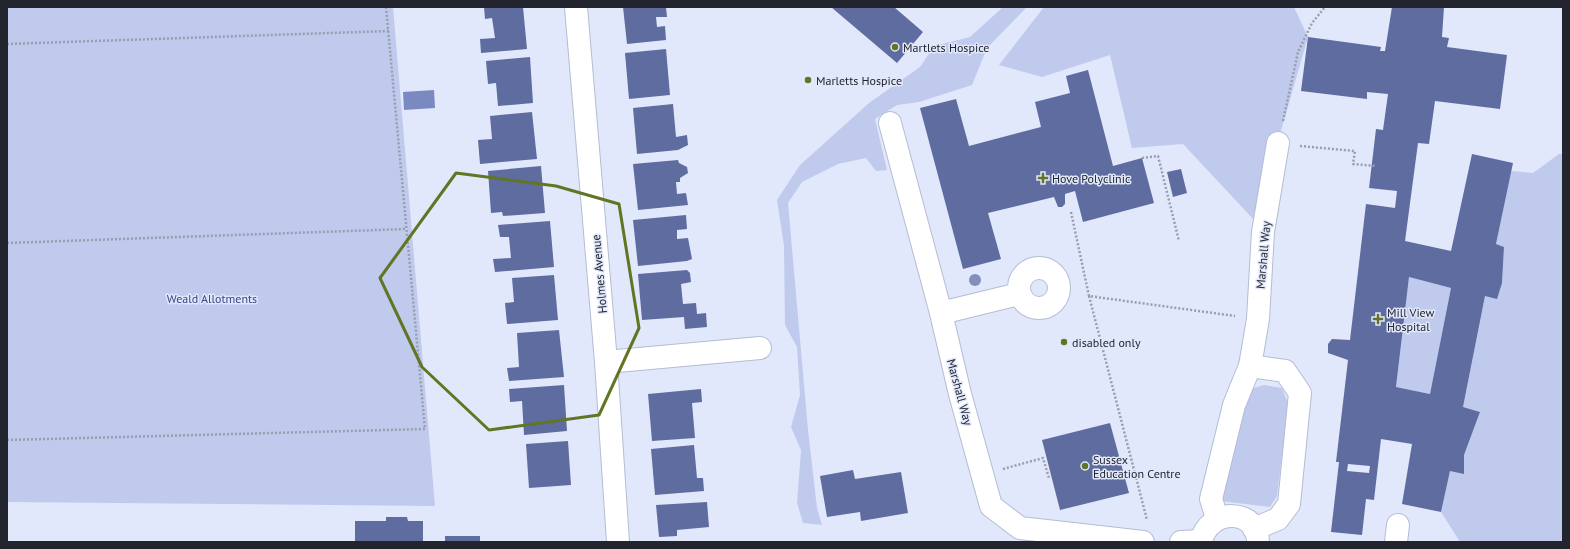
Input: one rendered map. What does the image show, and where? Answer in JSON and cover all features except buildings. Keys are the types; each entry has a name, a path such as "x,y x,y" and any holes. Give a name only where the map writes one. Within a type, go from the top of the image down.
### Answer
{"street":[{"name":"Holmes Avenue","path":"576,7 606,362 618,542"},
{"name":"Marshall Way","path":"890,123 941,313 960,394 991,506 1020,528 1146,534"},
{"name":"Marshall Way","path":"1217,518 1211,499 1234,405 1250,366 1258,319 1264,232 1278,143"},
{"path":"941,313 1019,294"},
{"path":"606,362 760,348"},
{"path":"1194,542 1204,532 1209,524 1217,518 1227,515 1238,516 1247,521 1256,536 1278,519 1289,504 1300,393 1285,371 1250,366"}],"path":[{"path":"7,440 425,428 386,7"},
{"path":"1325,7 1312,23 1298,52 1278,143 1354,151 1353,164 1376,166"},
{"path":"7,44 389,32"},
{"path":"1142,158 1158,156 1179,241"},
{"path":"1071,212 1089,296 1146,534"},
{"path":"7,243 406,229"},
{"path":"1089,296 1258,319"},
{"path":"983,474 1043,458 1049,478"}],"highlighted area":[{"path":"456,173 556,186 619,204 639,328 599,415 489,430 422,367 380,278"}],"green space":[{"name":"Weald Allotments","path":"7,7 393,7 435,506 7,502"},
{"path":"1003,7 1027,7 987,48 972,85 919,102 897,105 875,119 887,170 876,171 866,158 838,164 802,182 788,203 808,430 817,508 822,525 803,523 797,503 801,450 791,427 800,395 797,347 785,325 784,246 777,200 800,165 869,103 920,67 934,46 970,37"},
{"path":"1044,7 1294,7 1308,37 1255,221 1183,144 1132,148 1110,55 1042,77 999,65"},
{"path":"1559,154 1563,154 1563,542 1460,542 1441,512 1450,471 1464,473 1464,455 1480,412 1463,407 1485,296 1502,283 1504,247 1496,244 1511,171 1533,173"},
{"path":"1409,277 1451,288 1430,394 1396,387"},
{"path":"1264,385 1282,388 1288,403 1277,496 1270,507 1220,501 1247,390"}],"shaded area":[{"path":"434,90 435,108 404,110 403,92"}],"place":[{"name":"Martlets Hospice","path":"895,47"},
{"name":"Marletts Hospice","path":"808,80"},
{"name":"Hove Polyclinic","path":"1043,178"},
{"name":"Mill View Hospital","path":"1378,319"},
{"name":"disabled only","path":"1064,342"},
{"name":"Sussex Education Centre","path":"1085,466"}]}
